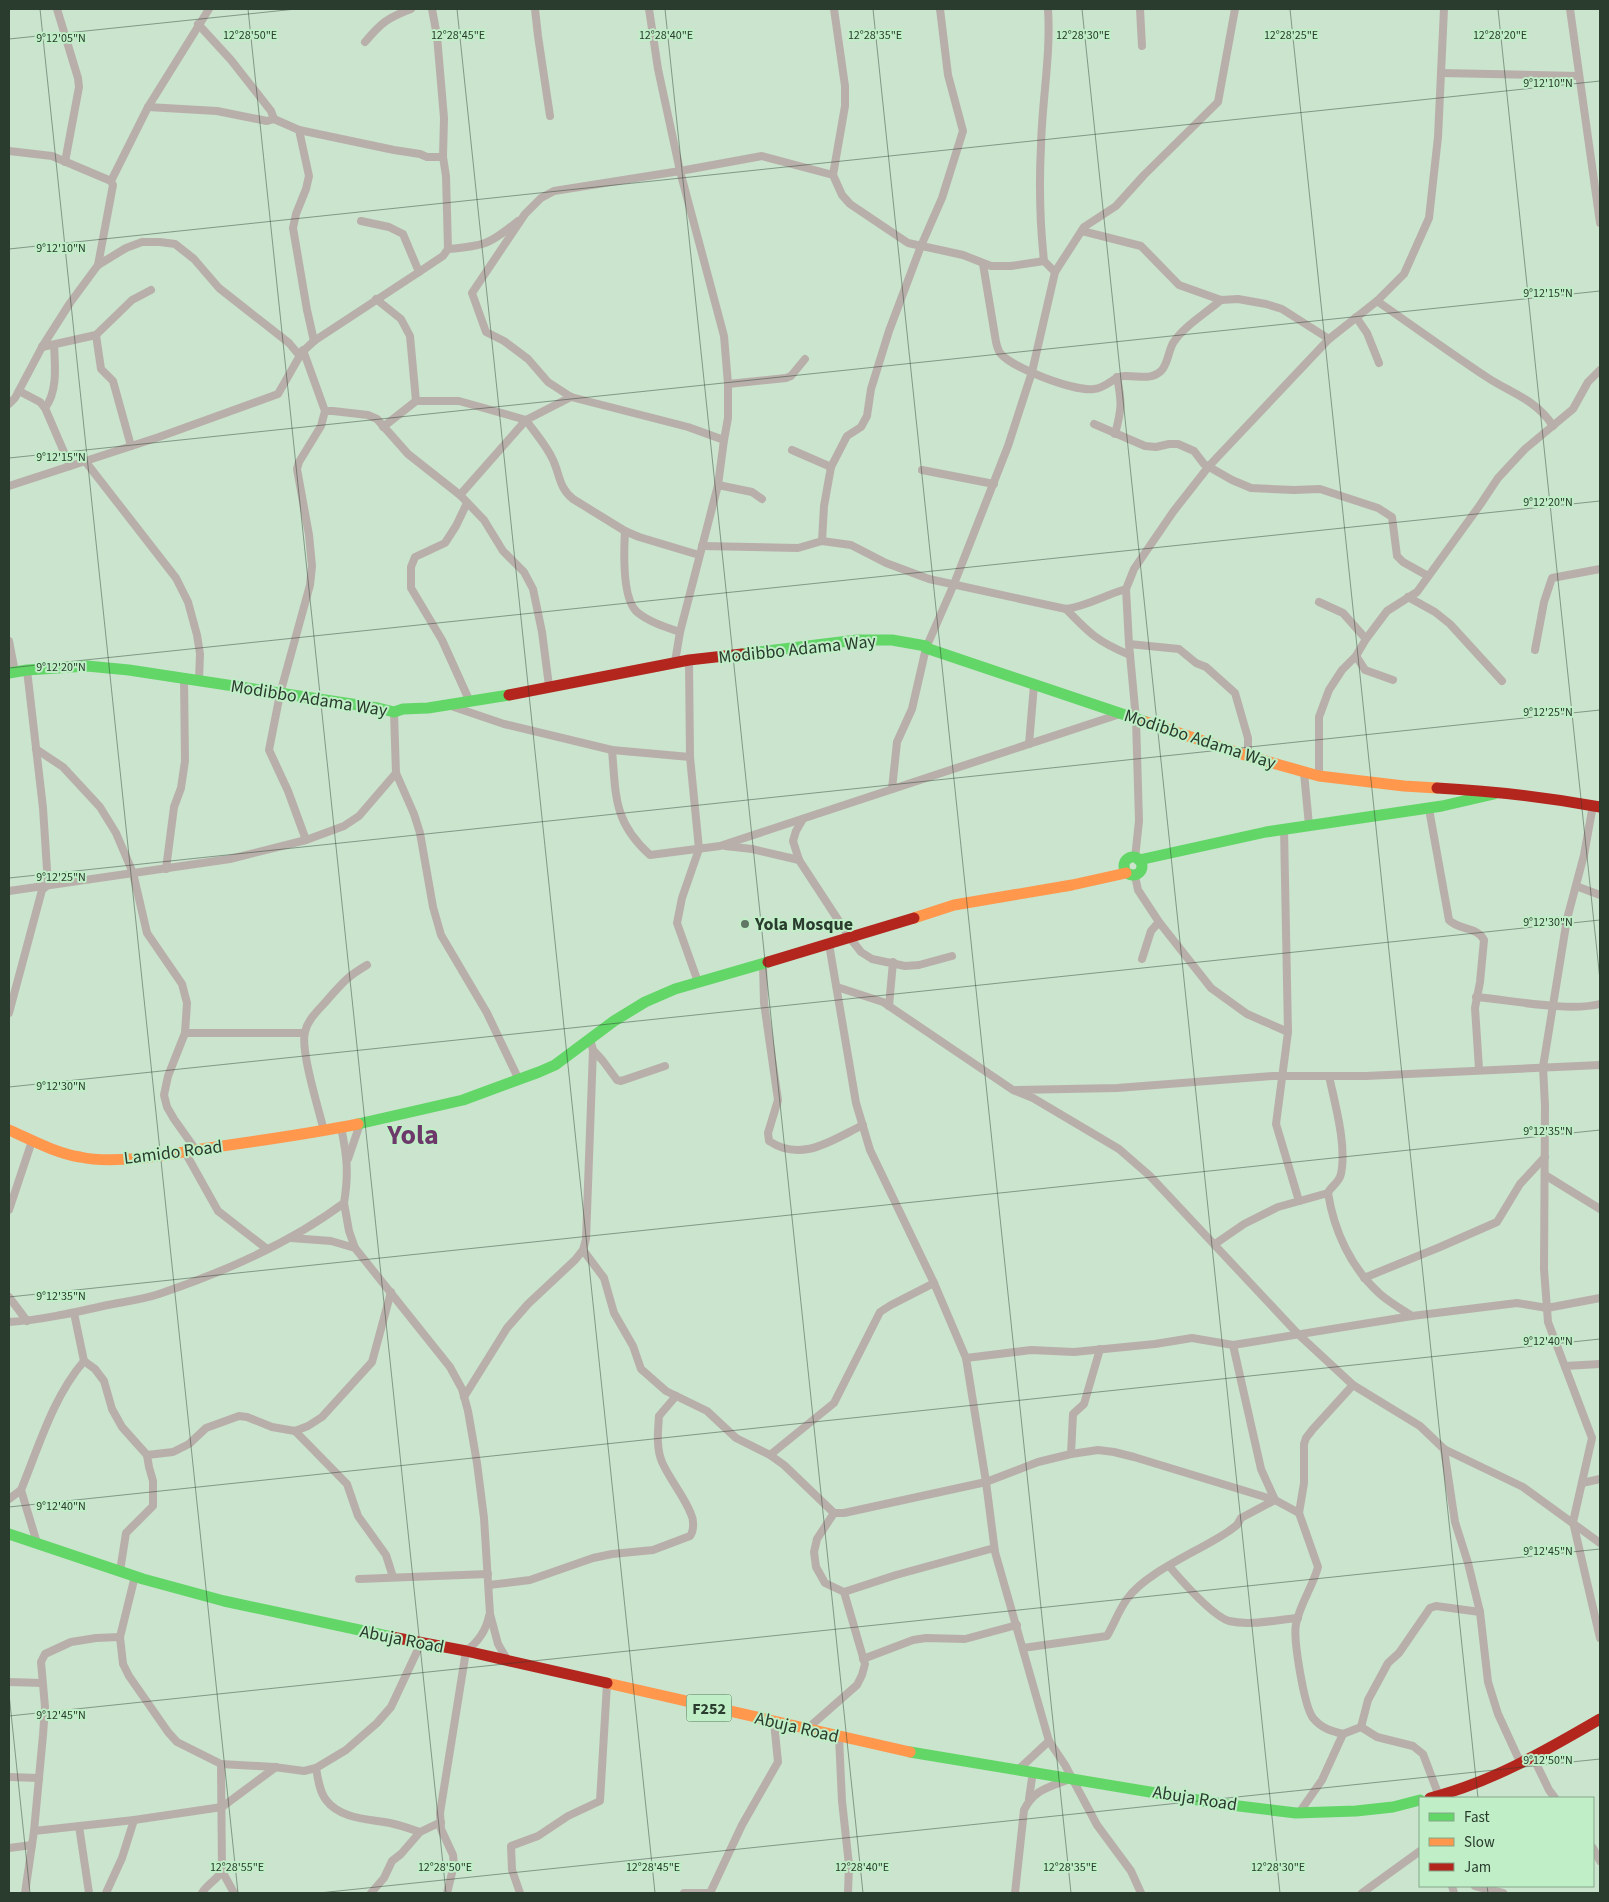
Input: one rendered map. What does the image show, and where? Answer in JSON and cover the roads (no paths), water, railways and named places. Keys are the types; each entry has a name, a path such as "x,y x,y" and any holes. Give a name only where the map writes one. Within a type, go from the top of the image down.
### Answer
{"main road":[{"name":"Modibbo Adama Way","path":"12,672 87,666 129,670 394,712 403,709 428,708 470,702 675,662 858,640 892,640 926,646 926,648 1136,719 1248,756 1319,776 1404,786 1503,792 1596,806"},
{"path":"1134,866 1170,854 1284,829 1429,809 1503,792"},
{"name":"Lamido Road","path":"9,1130 61,1153 82,1158 117,1159 190,1151 324,1131 463,1100 555,1065 591,1044 645,1002 675,989 850,938 954,905 1072,885 1103,878 1134,866"},
{"name":"Abuja Road","path":"9,1534 135,1576 224,1601 466,1651 906,1751 1222,1804 1299,1813 1356,1811 1419,1800"},
{"path":"1440,1797 1474,1786 1534,1758 1600,1720"}],"street":[{"path":"57,9 79,87 65,162"},
{"path":"111,181 148,107 209,9"},
{"path":"364,42 391,16 411,9"},
{"path":"9,404 12,403 42,347 70,303 98,265 126,248 142,242 175,244 194,259 219,288 289,343 299,355 314,341 443,256 448,249 446,176 443,157 444,118 437,36 432,9"},
{"path":"535,9 550,116"},
{"path":"649,9 658,69 680,171 724,336 728,384 728,418 718,485 680,632 675,662"},
{"path":"834,9 845,86 844,106 833,175 842,195 850,204 908,243 963,255 991,266 1011,266 1044,261"},
{"path":"822,541 824,506 831,467 848,436 864,423 867,416 871,388 889,331 942,198 963,131 948,75 940,9"},
{"path":"1048,9 1049,53 1041,147 1044,261 1055,272"},
{"path":"1140,9 1142,46"},
{"path":"892,789 897,742 912,709 926,648 994,484 1032,372 1055,272 1084,227 1116,206 1144,175 1218,102 1234,9"},
{"path":"1288,1032 1247,1014 1211,988 1159,922 1138,890 1134,866 1139,821 1136,719 1126,589 1134,568 1146,549 1209,466 1329,339 1377,302 1404,274 1429,218 1438,136 1444,9"},
{"path":"1570,9 1600,223"},
{"path":"198,24 231,60 271,110 274,120"},
{"path":"1441,73 1580,76"},
{"path":"148,107 216,111 267,121 274,120 299,130 428,157 443,157"},
{"path":"299,130 309,176 293,228 314,341"},
{"path":"9,152 52,156 111,181 114,185 98,265"},
{"path":"448,249 475,247 494,240 541,198 554,191 762,156 833,175"},
{"path":"525,214 472,293 486,332 504,341 528,359 548,382 571,396 688,427 724,440"},
{"path":"361,221 389,227 403,234 419,272"},
{"path":"1082,231 1141,246 1154,257 1179,285 1221,300 1238,299 1282,309 1329,339"},
{"path":"983,264 999,352 1007,359 1032,372 1080,390 1094,390 1104,387 1123,376 1153,376 1162,370 1173,344 1186,329 1221,300"},
{"path":"42,347 96,335 132,300 151,290"},
{"path":"376,299 401,320 410,336 416,401"},
{"path":"1377,302 1492,380 1537,406 1553,426"},
{"path":"1356,317 1367,333 1379,363"},
{"path":"96,335 101,369 113,381 131,446"},
{"path":"45,408 52,396 54,345"},
{"path":"303,350 325,412 316,436 299,462 297,469 309,534 312,566 308,592 280,694 269,750 288,792 306,840"},
{"path":"9,486 131,446 278,394 303,350"},
{"path":"728,384 786,378 805,359"},
{"path":"1319,776 1319,717 1329,690 1342,670 1356,656 1366,639 1388,611 1417,592 1498,478 1525,449 1573,409 1588,382 1600,370"},
{"path":"1115,434 1122,402 1117,378"},
{"path":"19,391 40,402 45,408 70,466"},
{"path":"460,495 526,420 571,396"},
{"path":"384,427 416,401 459,401 526,420 553,460 565,493 639,538 699,555"},
{"path":"325,412 334,411 368,415 377,420 408,454 460,495 484,520 503,551 524,572 533,589 542,632 549,686"},
{"path":"1094,424 1145,446 1156,447 1178,444 1194,451 1204,464 1232,480 1251,488 1320,489 1378,508 1392,518 1397,556 1403,562 1428,576"},
{"path":"792,450 831,467"},
{"path":"85,461 176,578 188,602 197,635 200,654 199,680"},
{"path":"922,470 994,484"},
{"path":"718,485 752,492 762,499"},
{"path":"467,503 445,543 415,557 411,567 410,581 415,596 442,640 470,702"},
{"path":"625,531 623,554 632,604 636,611 653,622 680,632"},
{"path":"702,546 798,548 814,545 822,541 851,545 886,563 909,572 1066,609 1083,606 1101,597 1126,589"},
{"path":"1534,650 1544,602 1552,578 1600,569"},
{"path":"1408,597 1435,612 1450,624 1502,681"},
{"path":"1319,602 1343,613 1366,639"},
{"path":"1066,609 1091,635 1108,646 1130,655"},
{"path":"9,641 12,672"},
{"path":"1129,644 1180,649 1196,663 1206,667 1234,693 1248,738 1248,756"},
{"path":"1356,656 1365,670 1393,680"},
{"path":"689,660 690,757 699,849 682,898 677,923 681,940 698,982"},
{"path":"28,670 45,831 48,885"},
{"path":"166,869 174,807 181,788 185,761 184,678"},
{"path":"1029,744 1034,685"},
{"path":"447,705 504,724 612,750 690,757"},
{"path":"394,712 396,773 420,833 433,907 441,935 487,1013 519,1080"},
{"path":"612,750 618,809 624,825 650,855 720,846 1122,713"},
{"path":"36,749 63,767 100,807 116,833 133,873 146,933 182,984 187,1003 185,1033 168,1076 164,1096 167,1107 218,1211 267,1249"},
{"path":"1304,772 1309,825"},
{"path":"9,891 230,859 306,840 344,826 358,816 396,773"},
{"path":"1596,806 1567,919 1543,1067 1545,1157 1544,1269 1548,1322 1592,1438 1573,1522 1600,1638"},
{"path":"1429,809 1449,920 1453,924 1477,933 1484,940 1480,982 1475,1008 1480,1069"},
{"path":"803,819 793,840 800,860 861,952 872,959 905,966 919,965 952,956"},
{"path":"1284,829 1288,1032 1276,1124 1299,1201"},
{"path":"720,846 752,849 800,860"},
{"path":"9,1013 42,890 48,885"},
{"path":"1576,886 1600,895"},
{"path":"1142,959 1151,931 1159,922"},
{"path":"829,944 856,1103 870,1150 934,1283 966,1358 986,1482 994,1548 1049,1741 1065,1765 1097,1825 1131,1871 1141,1893"},
{"path":"889,1006 893,962"},
{"path":"763,964 764,1003 778,1100 768,1133 770,1141 780,1148 802,1151 822,1145 863,1125"},
{"path":"324,1131 308,1067 304,1033 310,1020 338,986 348,976 366,965"},
{"path":"837,987 883,1002 1013,1090 1033,1098 1119,1149 1150,1176 1298,1334 1353,1385 1420,1426 1444,1449 1523,1487 1600,1543"},
{"path":"1476,996 1553,1005 1600,1004"},
{"path":"185,1033 304,1033"},
{"path":"591,1044 617,1080 621,1081 666,1066"},
{"path":"464,1397 507,1328 528,1304 575,1260 583,1250 586,1238 591,1044"},
{"path":"1013,1090 1117,1088 1283,1076 1329,1076 1600,1065"},
{"path":"1215,1244 1244,1224 1278,1207 1328,1194 1336,1184 1341,1175 1342,1160 1340,1132 1329,1076"},
{"path":"348,1161 360,1124"},
{"path":"341,1127 348,1161 344,1203 349,1231 355,1248 450,1366 464,1397 477,1463 490,1614 498,1644 508,1661"},
{"path":"9,1210 32,1141"},
{"path":"1364,1278 1497,1222 1520,1184 1545,1157"},
{"path":"1545,1175 1600,1209"},
{"path":"1328,1194 1345,1250 1364,1278 1381,1295 1412,1316"},
{"path":"9,1322 74,1313 158,1294 216,1272 291,1238 344,1203"},
{"path":"291,1238 331,1241 355,1248"},
{"path":"583,1250 604,1278 614,1313 633,1346 641,1369 655,1382 676,1396 707,1411 736,1438 770,1455 784,1465 834,1512 844,1513 986,1482 1038,1462 1098,1450 1114,1452 1275,1500 1299,1513"},
{"path":"770,1455 834,1403 880,1312 934,1283"},
{"path":"147,1456 173,1452 189,1444 206,1428 239,1416 247,1417 272,1427 295,1431 308,1426 322,1417 372,1362 391,1292"},
{"path":"9,1297 27,1321"},
{"path":"966,1358 1031,1350 1074,1352 1155,1344 1192,1338 1233,1345 1412,1316 1517,1303 1547,1308 1600,1298"},
{"path":"74,1313 84,1360 95,1369 104,1381 112,1409 122,1427 147,1456 154,1489 153,1506 126,1533 120,1571"},
{"path":"1233,1345 1261,1469 1275,1500"},
{"path":"1071,1454 1073,1414 1084,1404 1100,1349"},
{"path":"9,1499 21,1490 59,1397 84,1360"},
{"path":"1565,1366 1600,1364"},
{"path":"1353,1385 1306,1438 1304,1444 1304,1484 1299,1513 1318,1566 1296,1625 1298,1661 1308,1708 1313,1718 1326,1730 1343,1734 1361,1727"},
{"path":"489,1585 530,1580 602,1556 653,1550 690,1536 692,1533 692,1514 672,1482 662,1461 658,1446 658,1416 676,1396"},
{"path":"295,1431 347,1484 358,1516 386,1555 393,1577"},
{"path":"1444,1449 1455,1522 1468,1563 1480,1612 1488,1682 1498,1714 1521,1764"},
{"path":"1582,1483 1600,1480"},
{"path":"21,1490 37,1543"},
{"path":"1023,1648 1107,1636 1127,1599 1139,1586 1169,1566 1229,1532 1237,1525 1241,1518 1275,1500"},
{"path":"834,1512 817,1539 814,1552 816,1567 825,1582 844,1592 896,1575 994,1548"},
{"path":"1169,1566 1190,1590 1227,1620 1246,1622 1298,1618"},
{"path":"359,1579 488,1574"},
{"path":"135,1576 120,1638 123,1664 129,1676 177,1742 221,1764 276,1767 304,1771 316,1768 346,1750 377,1723 391,1706 421,1643"},
{"path":"807,1729 857,1685 865,1664 844,1592"},
{"path":"1361,1727 1368,1700 1388,1663 1399,1653 1430,1608 1436,1606 1480,1612"},
{"path":"447,1893 454,1865 453,1855 441,1829 440,1813 466,1651 482,1635 490,1614"},
{"path":"863,1659 913,1640 926,1638 965,1639 1016,1625"},
{"path":"25,1893 34,1831 45,1707 41,1662 45,1654 71,1642 96,1638 120,1638"},
{"path":"9,1682 42,1683"},
{"path":"520,1893 512,1870 511,1846 538,1836 568,1816 600,1801 607,1684"},
{"path":"684,1893 710,1893 742,1825 778,1762 774,1722"},
{"path":"1361,1727 1376,1737 1413,1746 1422,1754 1440,1797"},
{"path":"1299,1813 1322,1780 1343,1734"},
{"path":"839,1736 842,1801 849,1865 848,1893"},
{"path":"1019,1769 1049,1741"},
{"path":"1534,1758 1554,1797"},
{"path":"221,1764 222,1871 234,1893"},
{"path":"34,1831 134,1820 222,1807 276,1767"},
{"path":"316,1768 319,1785 326,1800 335,1810 358,1818 395,1824 420,1832"},
{"path":"1015,1893 1024,1810 1029,1799 1033,1771"},
{"path":"9,1777 39,1778"},
{"path":"1029,1799 1037,1792 1071,1778"},
{"path":"106,1893 122,1858 134,1820"},
{"path":"371,1893 384,1878 392,1861 401,1854 420,1832 441,1822"},
{"path":"79,1826 89,1893"},
{"path":"9,1848 32,1845"},
{"path":"1594,1850 1600,1861"},
{"path":"1362,1893 1419,1854"},
{"path":"202,1893 205,1887 218,1878 222,1871"},
{"path":"1479,1887 1503,1893"}],"place":[{"name":"Yola Mosque","path":"745,924"}],"district":[{"name":"Yola","path":"413,1134"}]}
